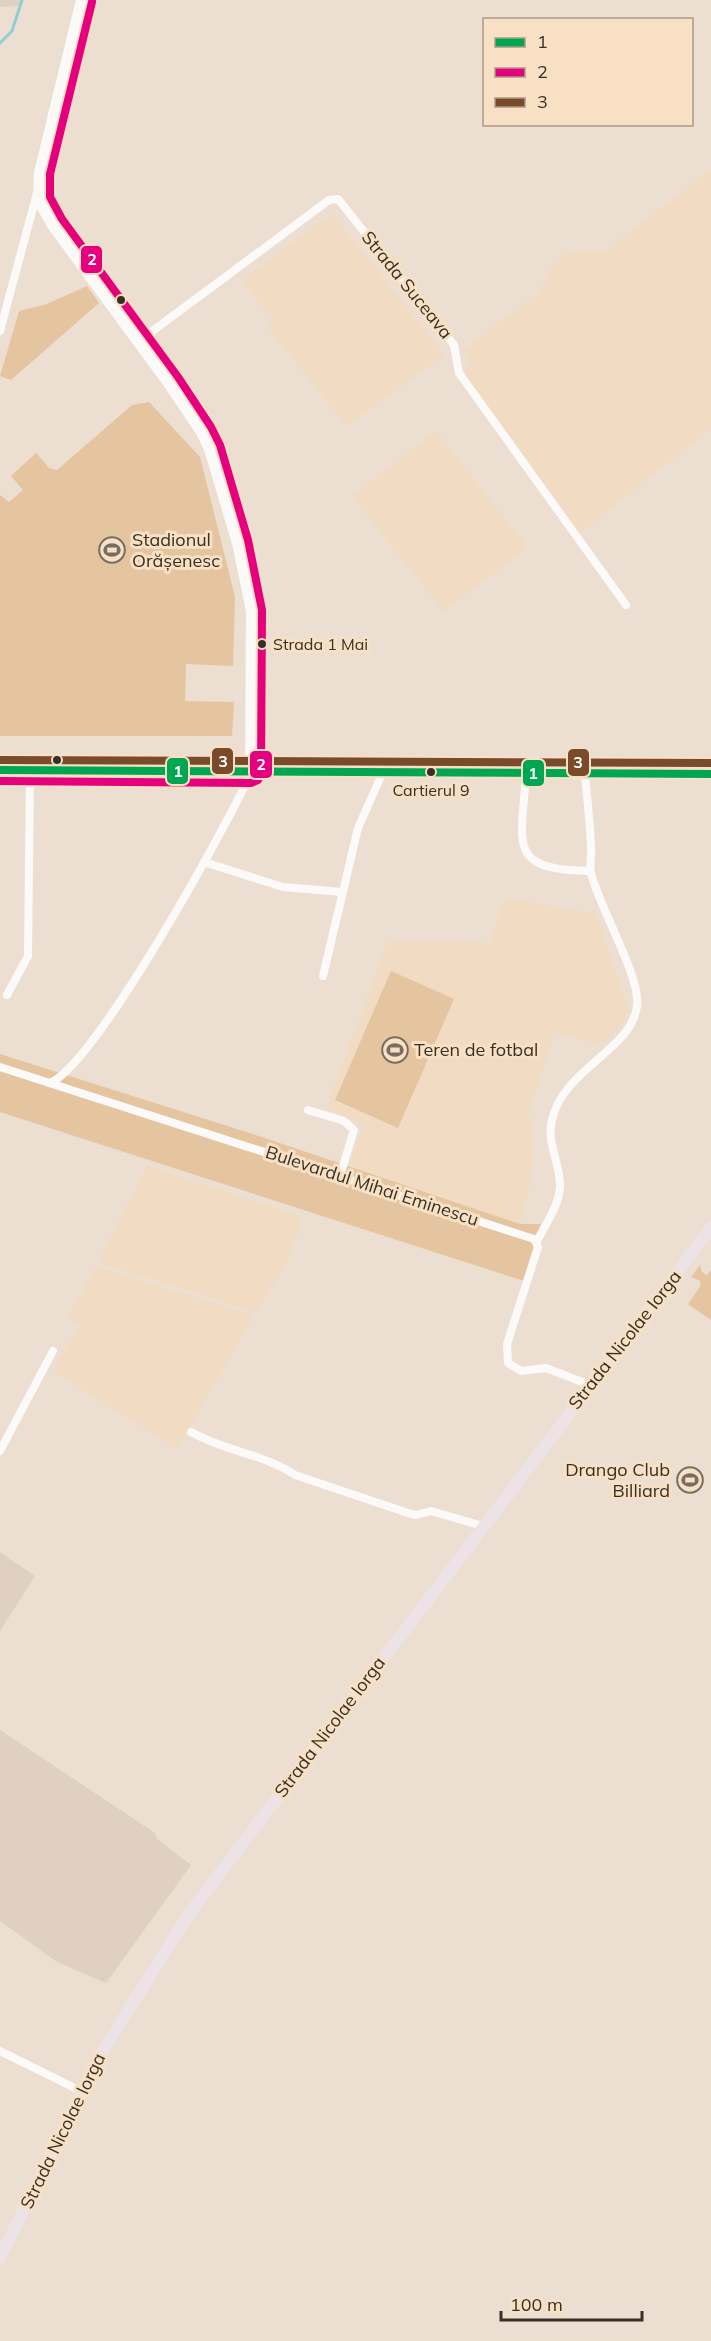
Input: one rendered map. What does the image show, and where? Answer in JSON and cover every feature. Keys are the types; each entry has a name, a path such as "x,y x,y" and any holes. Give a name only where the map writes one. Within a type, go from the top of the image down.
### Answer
{"main road":[{"path":"82,0 38,192 42,206 53,225 139,341 202,432 210,449 238,543 254,625 251,773"},
{"path":"0,770 382,774 711,774"},
{"name":"Strada Nicolae Iorga","path":"0,2258 81,2091 126,2011 189,1914 711,1228"}],"street":[{"path":"0,330 38,192"},
{"name":"Strada Suceava","path":"139,341 329,200 338,199 454,345 459,372 626,605"},
{"path":"7,995 28,956 30,771"},
{"path":"50,1083 66,1073 111,1015 204,862 251,773"},
{"path":"323,976 358,828 382,774"},
{"path":"526,774 523,837 527,856 541,865 561,871 590,871"},
{"path":"585,774 591,849 590,871 635,985 638,1006 630,1027 616,1044 573,1080 559,1100 551,1121 560,1185 558,1199 537,1241 538,1247 507,1344 508,1363 521,1371 546,1368 590,1386"},
{"path":"204,862 283,887 342,892"},
{"name":"Bulevardul Mihai Eminescu","path":"0,1067 537,1241"},
{"path":"308,1110 344,1121 354,1130 340,1176"},
{"path":"0,1451 53,1351"},
{"path":"191,1432 215,1443 279,1464 295,1475 411,1514 416,1515 431,1510 483,1526"},
{"path":"0,2051 81,2091"}],"shaded area":[{"path":"0,0 22,0 21,6 0,7"},
{"path":"711,169 711,429 578,534 460,374 472,364 462,351 538,293 550,270 563,255 585,250 606,251"},
{"path":"332,213 444,355 347,426 267,327 274,320 241,281"},
{"path":"87,286 99,303 11,380 0,376 19,311 47,304"},
{"name":"Stadionul Orășenesc","path":"149,402 200,457 235,597 233,666 186,664 185,701 234,702 232,736 0,736 0,495 9,502 23,490 11,476 36,453 49,468 57,470 132,405"},
{"path":"436,431 528,547 444,612 352,496"},
{"path":"505,898 596,914 629,1011 616,1032 599,1044 555,1032 528,1114 534,1133 530,1186 520,1224 350,1167 363,1124 326,1108 388,941 478,941 488,945"},
{"name":"Teren de fotbal","path":"391,971 454,999 398,1128 335,1100"},
{"path":"0,1054 259,1136 520,1224 541,1224 524,1281 0,1112"},
{"path":"147,1166 303,1217 287,1264 256,1312 98,1262"},
{"path":"700,1265 702,1272 707,1275 711,1270 711,1320 688,1304 701,1285 700,1281 691,1277"},
{"path":"96,1266 254,1316 177,1449 53,1371 80,1325 68,1318"},
{"path":"0,1552 35,1576 0,1631"},
{"path":"0,1730 155,1833 157,1839 191,1865 106,1983 57,1962 0,1921"}],"waterway":[{"path":"0,43 12,31 22,0"}],"transit line":[{"name":"2","path":"0,781 251,783 258,780 261,774 262,610 248,540 220,445 211,427 178,377 62,219 50,197 50,174 92,2"},
{"name":"3","path":"0,760 711,763"},
{"name":"1","path":"0,770 711,774"}],"place":[{"name":"Stadionul Orășenesc","path":"112,550"},
{"name":"Strada 1 Mai","path":"262,644"},
{"name":"Cartierul 9","path":"431,772"},
{"name":"Teren de fotbal","path":"395,1050"},
{"name":"Drango Club Billiard","path":"690,1480"}]}
